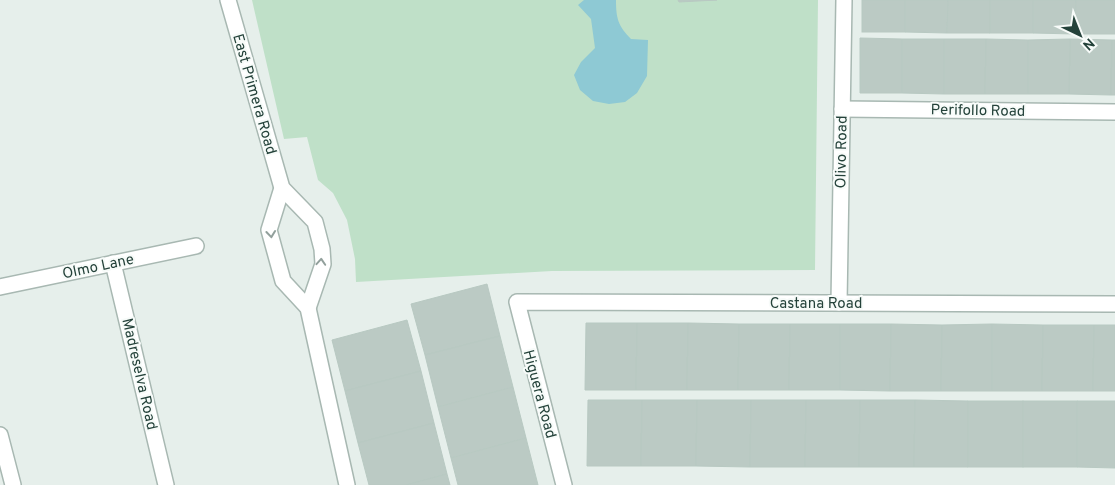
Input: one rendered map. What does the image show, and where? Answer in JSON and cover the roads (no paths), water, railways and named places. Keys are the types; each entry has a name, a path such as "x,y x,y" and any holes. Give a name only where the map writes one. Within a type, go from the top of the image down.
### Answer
{"street":[{"name":"East Primera Road","path":"228,0 282,188 314,222 322,249 323,264 308,308"},
{"name":"Olivo Road","path":"840,303 844,0"},
{"name":"Perifollo Road","path":"842,109 1115,112"},
{"path":"282,188 269,230 283,281 308,308 347,485"},
{"name":"Olmo Lane","path":"0,287 196,246"},
{"name":"Madreselva Road","path":"113,263 166,485"},
{"name":"Castana Road","path":"517,302 1115,304"},
{"name":"Higuera Road","path":"517,302 564,485"},
{"path":"0,435 13,485"}],"water":[{"path":"584,0 616,0 619,21 631,39 648,40 647,76 637,93 625,102 609,104 593,101 580,90 574,75 581,62 595,48 591,19 578,5"}]}
